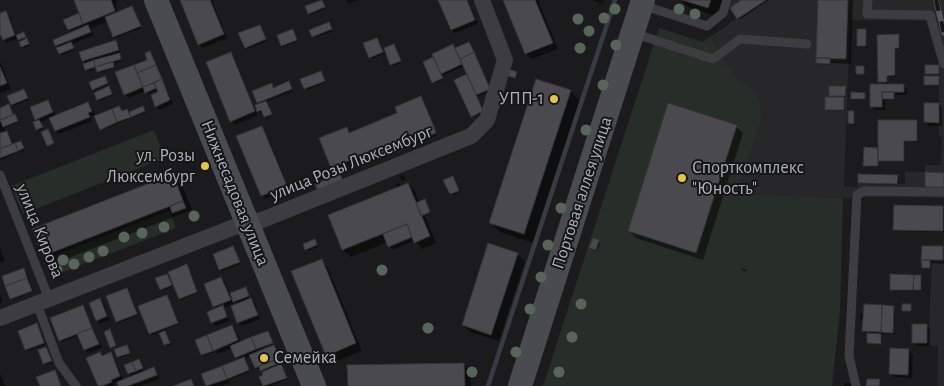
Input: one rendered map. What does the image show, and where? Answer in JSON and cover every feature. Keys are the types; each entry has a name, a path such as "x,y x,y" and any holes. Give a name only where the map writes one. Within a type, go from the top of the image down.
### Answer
{"street":[{"name":"Нижнесадовая улица","path":"156,0 314,386"},
{"name":"улица Розы Люксембург","path":"0,318 247,222 262,220 470,136 487,120 505,60 482,0"},
{"name":"Портовая аллея улица","path":"520,386 642,2"}],"lane":[{"path":"642,2 708,26 723,12 727,0"},
{"path":"868,0 867,14 930,15 944,64"},
{"path":"633,33 713,59 740,39 807,44"},
{"name":"улица Кирова","path":"0,175 43,301 59,363 76,386"},
{"path":"856,386 849,356 855,199 858,194 864,191 944,192"}],"shaded area":[{"path":"732,0 944,0 944,198 843,198 737,194 761,121 761,109 751,87 735,78 710,37 736,19 730,8","holes":["850,20 926,21 939,65 939,137 942,137 941,165 925,165 925,172 905,172 905,184 858,183 858,187 844,186"]},
{"path":"659,28 703,42 710,37 735,78 751,87 757,96 761,109 761,121 737,194 843,198 840,310 832,386 543,386"},
{"path":"154,130 165,158 23,214 11,186"},
{"path":"169,211 176,228 53,276 46,259"},
{"path":"944,228 944,386 937,386 938,346 928,346 932,260 943,260"}],"building":[{"path":"74,0 111,0 115,11 83,24"},
{"path":"180,0 210,0 224,34 198,45"},
{"path":"322,0 325,7 308,14 305,6"},
{"path":"438,0 467,0 475,20 451,30"},
{"path":"503,0 535,0 553,43 525,54"},
{"path":"682,0 711,0 708,8"},
{"path":"741,0 766,0 737,19 730,8"},
{"path":"818,0 848,0 846,59 816,58"},
{"path":"132,6 141,26 113,37 105,17"},
{"path":"6,11 15,35 3,40 0,34 0,13"},
{"path":"79,13 83,24 68,30 63,20"},
{"path":"329,22 332,29 312,37 309,30"},
{"path":"88,25 91,32 55,46 53,40"},
{"path":"260,25 266,39 245,48 238,33"},
{"path":"293,29 297,40 281,46 277,35"},
{"path":"857,29 866,29 866,46 857,46"},
{"path":"24,32 26,37 18,40 16,35"},
{"path":"899,34 899,48 895,48 895,75 887,76 887,82 878,82 877,35"},
{"path":"27,38 29,44 21,47 19,42"},
{"path":"377,38 383,52 369,58 363,43"},
{"path":"116,40 119,50 82,61 79,52"},
{"path":"71,42 74,48 59,54 56,48"},
{"path":"469,42 474,52 460,59 455,48"},
{"path":"394,44 401,61 390,65 384,48"},
{"path":"453,44 462,64 441,74 432,54"},
{"path":"150,51 156,65 137,73 134,65 147,60 145,53"},
{"path":"231,52 255,111 230,122 206,62"},
{"path":"474,52 490,89 476,95 460,59"},
{"path":"120,53 121,59 95,67 94,60"},
{"path":"433,57 443,78 432,83 423,62"},
{"path":"816,58 830,58 830,64 816,63"},
{"path":"94,60 95,67 85,70 83,64"},
{"path":"113,62 114,67 97,72 95,67"},
{"path":"134,65 143,87 124,95 115,72"},
{"path":"156,65 162,79 143,87 137,73"},
{"path":"925,65 939,65 939,74 925,74"},
{"path":"856,66 864,66 864,74 856,74"},
{"path":"0,67 7,83 0,86"},
{"path":"508,69 517,72 515,78 506,75"},
{"path":"321,71 325,81 304,89 300,79"},
{"path":"467,74 483,111 471,117 454,80"},
{"path":"105,76 108,83 92,90 89,82"},
{"path":"924,76 939,76 939,85 924,85"},
{"path":"162,79 170,100 155,107 151,95 158,92 154,83"},
{"path":"536,79 571,90 524,234 489,223"},
{"path":"289,81 292,89 257,103 252,91 272,83 273,88"},
{"path":"154,83 156,88 145,93 143,87"},
{"path":"870,84 904,84 904,92 882,92 882,107 870,107"},
{"path":"109,86 112,94 97,100 94,93"},
{"path":"829,86 846,86 845,96 829,96"},
{"path":"24,89 28,98 11,105 7,96"},
{"path":"851,92 865,93 865,99 851,99"},
{"path":"882,92 894,92 894,99 882,99"},
{"path":"421,96 434,127 331,168 319,138 347,127 349,133 397,113 395,107"},
{"path":"825,97 844,97 844,110 825,110"},
{"path":"48,100 53,112 35,120 30,107"},
{"path":"266,101 272,114 264,117 261,110 257,112 255,105"},
{"path":"88,102 92,111 88,113 90,117 55,131 49,118"},
{"name":"Спорткомплекс \"Юность\"","path":"668,103 737,125 696,253 628,231"},
{"path":"924,103 939,103 939,123 924,122"},
{"path":"9,104 13,115 0,120 0,108"},
{"path":"119,106 122,111 127,109 131,117 117,122 112,109"},
{"path":"143,106 145,111 131,117 129,112"},
{"path":"112,109 117,122 100,130 94,116"},
{"path":"848,111 854,111 854,124 848,123"},
{"path":"15,114 18,121 3,127 0,120"},
{"path":"39,120 43,127 36,130 33,122"},
{"path":"878,120 917,120 917,141 904,141 904,161 878,161"},
{"path":"262,126 287,186 261,196 236,136"},
{"path":"434,127 436,133 409,144 406,137"},
{"path":"48,129 54,143 47,146 41,132"},
{"path":"7,131 12,144 0,149 0,133"},
{"path":"21,141 24,148 18,151 15,143"},
{"path":"15,143 18,151 0,158 0,149"},
{"path":"391,144 394,151 378,157 375,150"},
{"path":"864,147 878,148 878,166 863,166"},
{"path":"925,172 944,173 944,187 925,187"},
{"path":"173,174 183,201 43,256 32,229"},
{"path":"340,174 344,184 319,194 315,184"},
{"path":"858,174 898,175 897,184 858,183"},
{"path":"453,176 459,191 450,194 443,180"},
{"path":"408,183 430,236 414,243 407,224 342,250 328,215"},
{"path":"425,199 430,212 421,216 416,203"},
{"path":"183,201 186,208 172,213 170,206"},
{"path":"894,205 943,206 943,231 893,230"},
{"path":"407,224 412,237 388,247 383,234"},
{"path":"593,238 599,240 596,250 589,248"},
{"path":"315,239 317,245 305,250 303,244"},
{"path":"488,243 518,253 491,335 462,325"},
{"path":"233,246 240,262 219,270 213,254"},
{"path":"922,246 943,246 943,260 921,260"},
{"path":"322,259 356,343 326,356 291,271"},
{"path":"921,260 930,260 930,268 922,268"},
{"path":"187,264 197,292 179,299 168,272"},
{"path":"24,268 27,278 5,286 2,276"},
{"path":"167,274 172,285 160,290 155,278"},
{"path":"890,274 914,275 913,290 890,290"},
{"path":"914,275 921,275 921,290 913,290"},
{"path":"221,277 231,300 213,307 204,284"},
{"path":"27,278 32,291 10,299 5,286"},
{"path":"246,287 249,296 233,302 230,293"},
{"path":"127,288 137,314 116,322 106,296"},
{"path":"167,295 178,323 149,334 138,306"},
{"path":"100,298 107,316 96,321 89,303"},
{"path":"251,298 258,315 237,323 231,306"},
{"path":"864,304 882,305 881,332 862,331"},
{"path":"902,304 911,304 911,311 902,311"},
{"path":"83,305 92,328 59,341 50,318"},
{"path":"223,305 227,317 211,323 207,312"},
{"path":"882,305 894,306 893,333 881,332"},
{"path":"37,323 44,343 25,350 18,331"},
{"path":"912,324 927,324 927,343 912,343"},
{"path":"232,325 238,340 213,351 207,335"},
{"path":"92,328 99,344 84,350 77,334"},
{"path":"110,329 116,346 110,348 104,332"},
{"path":"165,331 170,343 164,345 159,333"},
{"path":"268,331 273,343 256,349 251,337"},
{"path":"867,333 881,334 881,344 867,343"},
{"path":"207,335 213,351 201,355 195,340"},
{"path":"251,337 256,349 235,358 230,346"},
{"path":"127,345 130,353 117,357 114,349"},
{"path":"274,345 279,358 255,368 249,355"},
{"path":"46,347 52,361 43,364 38,350"},
{"path":"890,348 909,349 908,375 889,374"},
{"path":"100,352 102,356 111,352 120,376 111,380 112,382 98,386 86,358"},
{"path":"244,357 249,370 227,379 222,366"},
{"path":"139,359 143,368 136,371 132,362"},
{"path":"278,359 279,363 260,371 259,366"},
{"path":"132,362 136,371 128,374 124,365"},
{"path":"464,363 465,386 348,386 347,365"},
{"path":"281,364 287,378 263,386 259,377 263,375 262,372"},
{"path":"222,366 227,379 206,386 201,374"},
{"path":"154,367 157,375 128,386 118,386 117,382"},
{"path":"55,370 61,386 40,386 36,377"},
{"path":"191,379 194,386 173,386"},
{"path":"867,379 880,379 879,386 866,386"}],"waterway":[{"path":"488,386 615,0"}],"railway":[{"path":"936,0 944,33"}],"place":[{"name":"УПП-1","path":"554,99"},
{"name":"ул. Розы Люксембург","path":"205,166"},
{"name":"Спорткомплекс \"Юность\"","path":"682,178"},
{"name":"Семейка","path":"264,358"}]}
